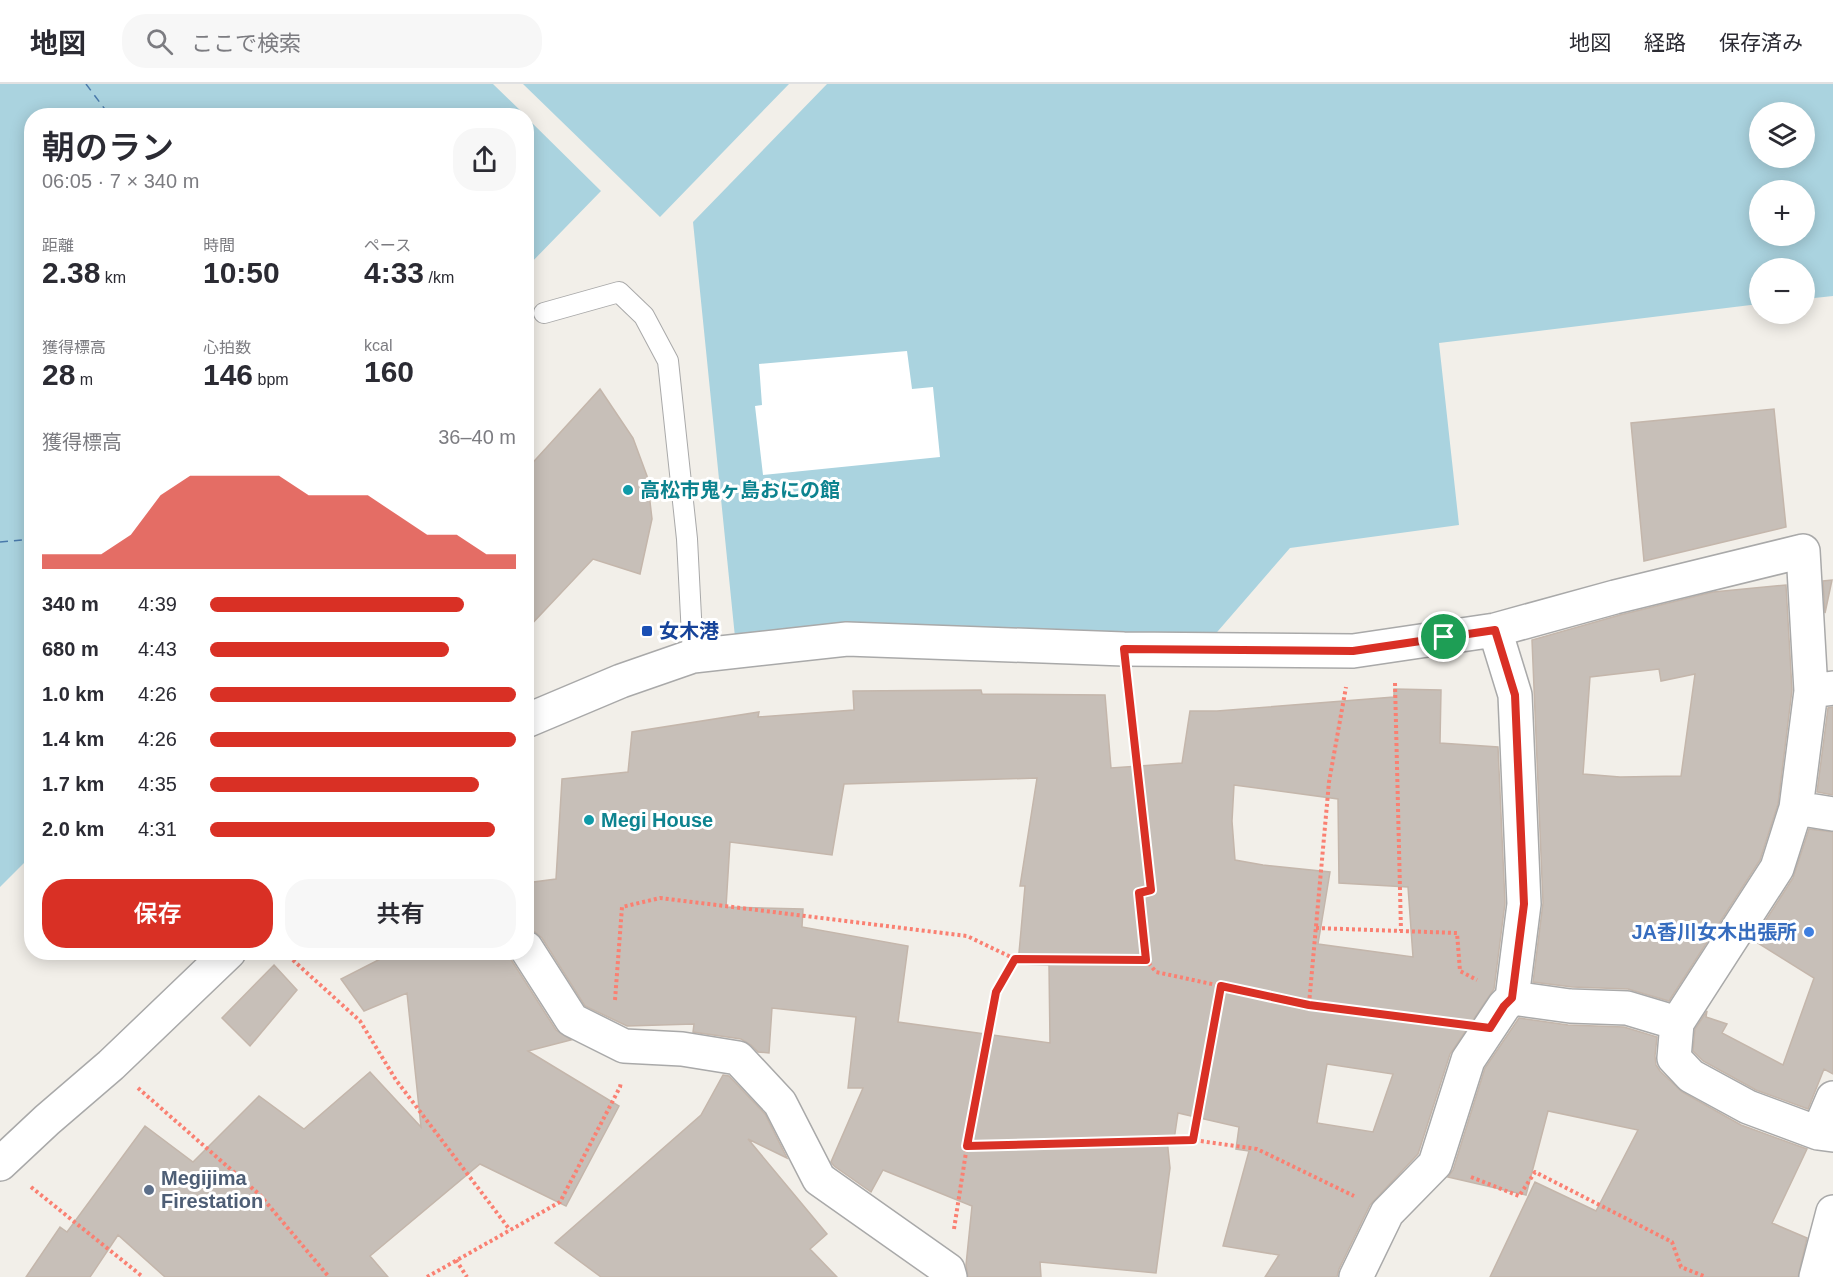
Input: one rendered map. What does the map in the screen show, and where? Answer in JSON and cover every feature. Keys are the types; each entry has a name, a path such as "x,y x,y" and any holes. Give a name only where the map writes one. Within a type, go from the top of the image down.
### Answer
{"street":[{"path":"534,718 621,681 693,656 847,639 1124,649 1353,651 1495,630 1615,597 1803,551 1822,689 1796,808 1777,868 1677,1023 1674,1058 1691,1076 1748,1107 1825,1134 1833,1098"},
{"path":"1356,1277 1387,1213 1435,1164 1468,1060 1504,1006 1512,998 1524,904 1516,714 1515,695 1495,630"},
{"path":"1796,808 1833,814"},
{"path":"0,1163 111,1065 221,960"},
{"path":"534,960 572,1020 618,1043 682,1049 738,1058 780,1103 819,1179 949,1274"},
{"path":"1512,998 1570,1006 1627,1008 1677,1023"},
{"path":"1816,1277 1833,1212"}],"lane":[{"path":"544,313 619,292 644,316 668,361 687,539 693,656"}],"path":[{"path":"1394,645 1401,931"},
{"path":"1124,649 1151,890 1139,893 1146,960 1156,972 1309,1005 1490,1028"},
{"path":"1309,1005 1329,782 1353,651"},
{"path":"427,1277 560,1202 620,1087 618,1043 622,907 660,898 967,936 1015,959 1146,960"},
{"path":"1316,928 1457,933 1460,970 1512,998"},
{"path":"949,1274 967,1146 996,992 1015,959"},
{"path":"293,960 360,1021 396,1080 510,1230"},
{"path":"1193,1140 1221,986"},
{"path":"111,1065 260,1195 329,1277"},
{"path":"967,1146 1193,1140 1257,1149 1387,1213"},
{"path":"0,1163 143,1277"},
{"path":"1435,1164 1519,1196 1535,1172 1672,1242 1681,1267 1706,1277"},
{"path":"456,1260 467,1277"}],"water":[{"path":"0,84 493,84 518,108 24,108 24,863 0,887"},
{"path":"523,84 789,84 660,217"},
{"path":"827,84 1833,84 1833,296 1815,298 1815,258 1749,258 1749,305 1439,343 1459,525 1290,548 1205,646 736,647 693,222"},
{"path":"534,125 601,191 534,260"}],"pier":[{"path":"907,351 912,389 933,387 940,457 763,475 755,406 762,405 759,364"}],"building":[{"path":"600,389 633,438 647,476 652,519 640,574 593,559 534,622 534,461"},
{"path":"1774,409 1786,527 1644,561 1631,423"},
{"path":"1832,580 1825,613 1823,581"},
{"path":"1786,585 1792,690 1778,804 1760,860 1669,1001 1628,989 1572,987 1533,982 1543,903 1532,640 1713,592","holes":["1659,669 1661,681 1695,674 1681,776 1620,777 1583,774 1590,677"]},
{"path":"1394,689 1441,690 1440,743 1498,747 1505,903 1494,989 1450,1054 1418,1154 1370,1205 1337,1277 1265,1277 1279,1255 1223,1246 1249,1151 1236,1149 1239,1127 1178,1113 1174,1140 1167,1139 1170,1168 1156,1273 1040,1262 1041,1277 968,1277 966,1265 972,1206 883,1170 871,1192 831,1162 863,1088 848,1088 856,1017 772,1008 769,1053 758,1052 741,1039 693,1032 694,1024 627,1026 585,1006 542,938 534,932 534,882 556,879 562,779 628,772 632,732 759,712 758,717 854,710 853,691 981,690 982,694 1105,695 1111,768 1182,763 1190,711 1217,711 1394,697","holes":["1037,778 1020,886 1025,886 1018,964 1049,965 1050,1043 898,1022 908,946 802,927 803,909 726,907 730,842 832,855 844,784","1234,785 1338,799 1339,883 1408,887 1413,957 1318,944 1330,872 1235,860 1232,821","1327,1064 1393,1074 1373,1132 1317,1123"]},
{"path":"1833,707 1833,795 1817,792 1828,708"},
{"path":"1809,829 1833,832 1833,1074 1824,1069 1808,1109 1756,1090 1703,1061 1693,1051 1695,1029 1707,1011 1706,1017 1727,1024 1722,1033 1783,1065 1814,978 1753,940 1793,878"},
{"path":"378,960 511,960 556,1030 571,1040 528,1051 619,1106 566,1206 480,1164 370,1256 388,1277 165,1277 118,1235 90,1277 26,1277 60,1227 67,1232 145,1126 193,1162 259,1096 304,1129 370,1072 421,1127 407,993 364,1011 341,979"},
{"path":"274,965 297,990 250,1046 222,1018"},
{"path":"1519,1018 1568,1025 1624,1027 1657,1037 1656,1065 1682,1092 1741,1125 1807,1149 1772,1223 1807,1238 1798,1277 1490,1277 1535,1182 1596,1211 1638,1130 1548,1111 1526,1195 1448,1177 1453,1170 1485,1068"},
{"path":"723,1075 729,1076 765,1114 787,1158 748,1139 827,1234 810,1249 837,1277 601,1277 555,1243 701,1115"}],"ferry route":[{"path":"86,84 104,108"},
{"path":"0,542 24,540"}],"place":[{"name":"高松市鬼ヶ島おにの館","path":"628,490"},
{"name":"女木港","path":"647,631"},
{"name":"Megi House","path":"589,820"},
{"name":"JA香川女木出張所","path":"1809,932"},
{"name":"Megijima Firestation","path":"149,1190"}],"route":[{"path":"1495,630 1515,695 1524,904 1512,998 1490,1028 1309,1005 1221,986 1193,1140 967,1146 996,992 1015,959 1146,960 1139,893 1151,890 1124,649 1353,651 1444,637 1495,630"}]}
